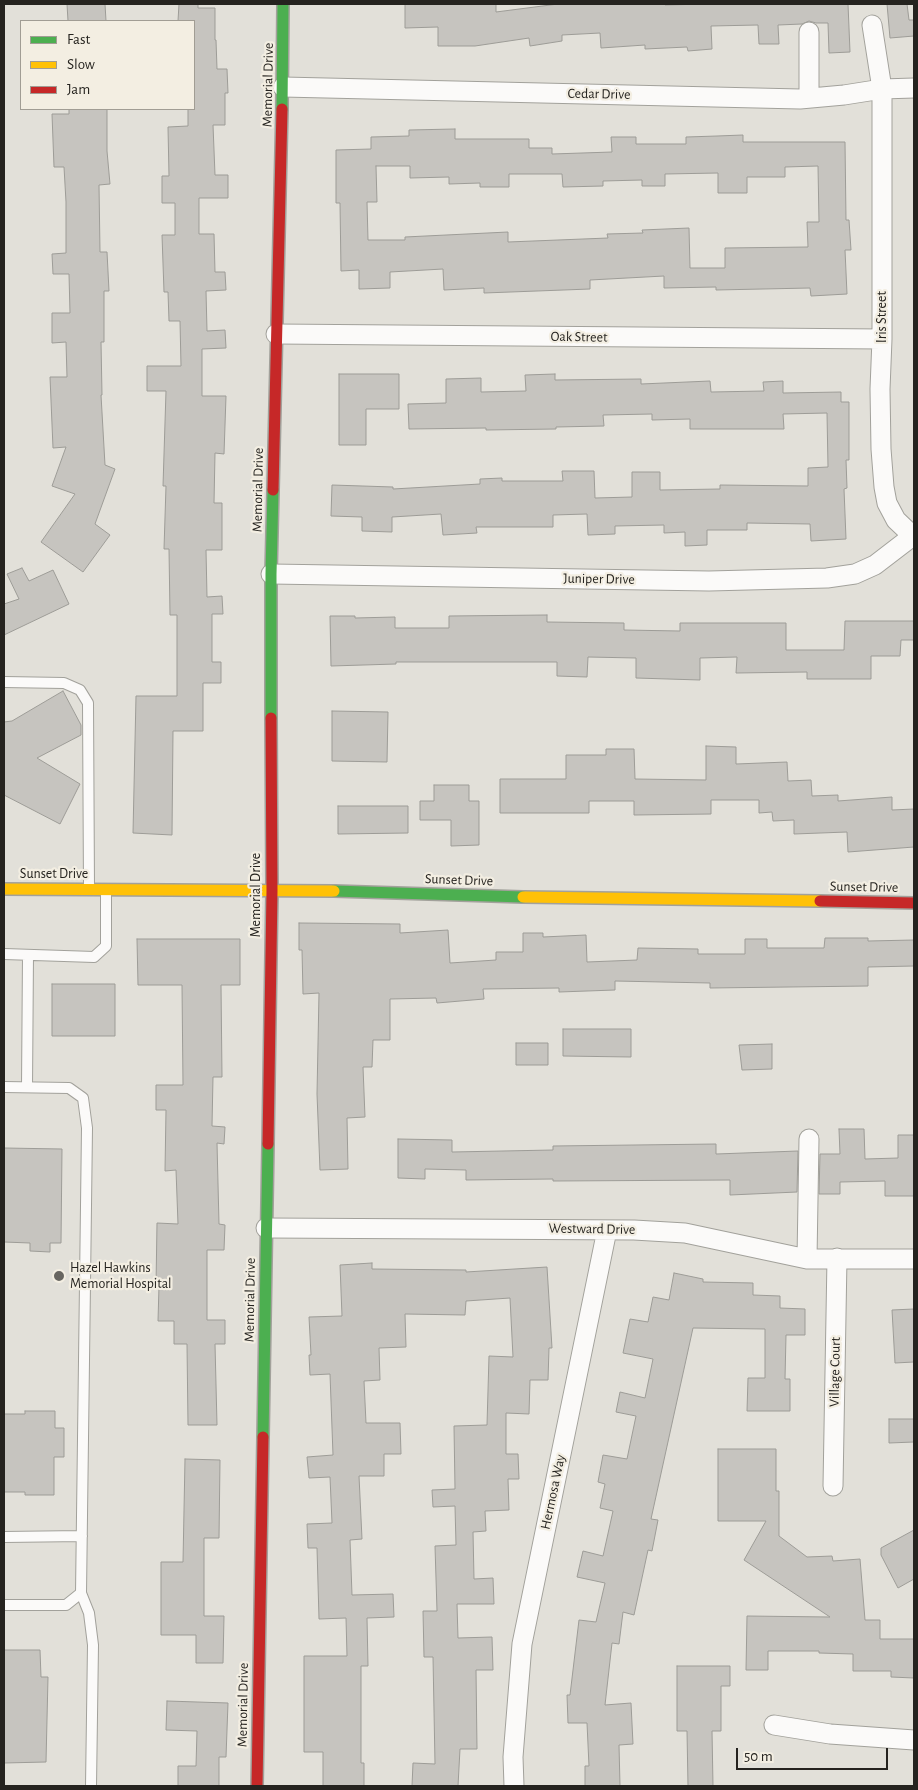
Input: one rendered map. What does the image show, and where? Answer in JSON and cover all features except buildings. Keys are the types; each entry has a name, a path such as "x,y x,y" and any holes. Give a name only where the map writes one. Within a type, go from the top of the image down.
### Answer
{"street":[{"name":"Memorial Drive","path":"257,1786 272,891 271,574 283,87 283,4"},
{"name":"Iris Street","path":"872,25 882,89 881,449 884,487 887,503 896,520 913,536"},
{"path":"808,32 809,98"},
{"name":"Cedar Drive","path":"283,87 809,98 882,89 914,88"},
{"name":"Oak Street","path":"276,334 882,339"},
{"name":"Juniper Drive","path":"271,574 709,580 827,578 855,574 875,565 913,536"},
{"name":"Sunset Drive","path":"4,889 315,890 516,897 914,903"},
{"path":"807,1258 809,1139"},
{"name":"Westward Drive","path":"266,1228 607,1230 685,1233 717,1238 744,1246 807,1258 914,1259"},
{"name":"Hermosa Way","path":"514,1786 513,1757 522,1644 607,1230"},
{"name":"Village Court","path":"832,1486 837,1258"},
{"path":"774,1725 830,1734 914,1740"}],"lane":[{"path":"4,682 64,684 80,690 88,703 89,889"},
{"path":"4,954 94,957 106,946 106,889"},
{"path":"27,1087 28,954"},
{"path":"4,1087 69,1088 83,1098 87,1128 81,1593 89,1613 93,1644 91,1786"},
{"path":"4,1537 82,1536"},
{"path":"4,1605 66,1605 81,1593"}],"traffic: fast":[{"path":"282,109 283,4"},
{"path":"271,718 273,490"},
{"path":"334,891 523,897"},
{"path":"263,1437 268,1144"}],"traffic: slow":[{"path":"4,889 334,891"},
{"path":"523,897 820,901"}],"traffic: jam":[{"path":"273,490 282,109"},
{"path":"268,1144 272,891 271,718"},
{"path":"820,901 914,903"},
{"path":"257,1786 263,1437"}],"place":[{"name":"Hazel Hawkins Memorial Hospital","path":"59,1276"}]}
